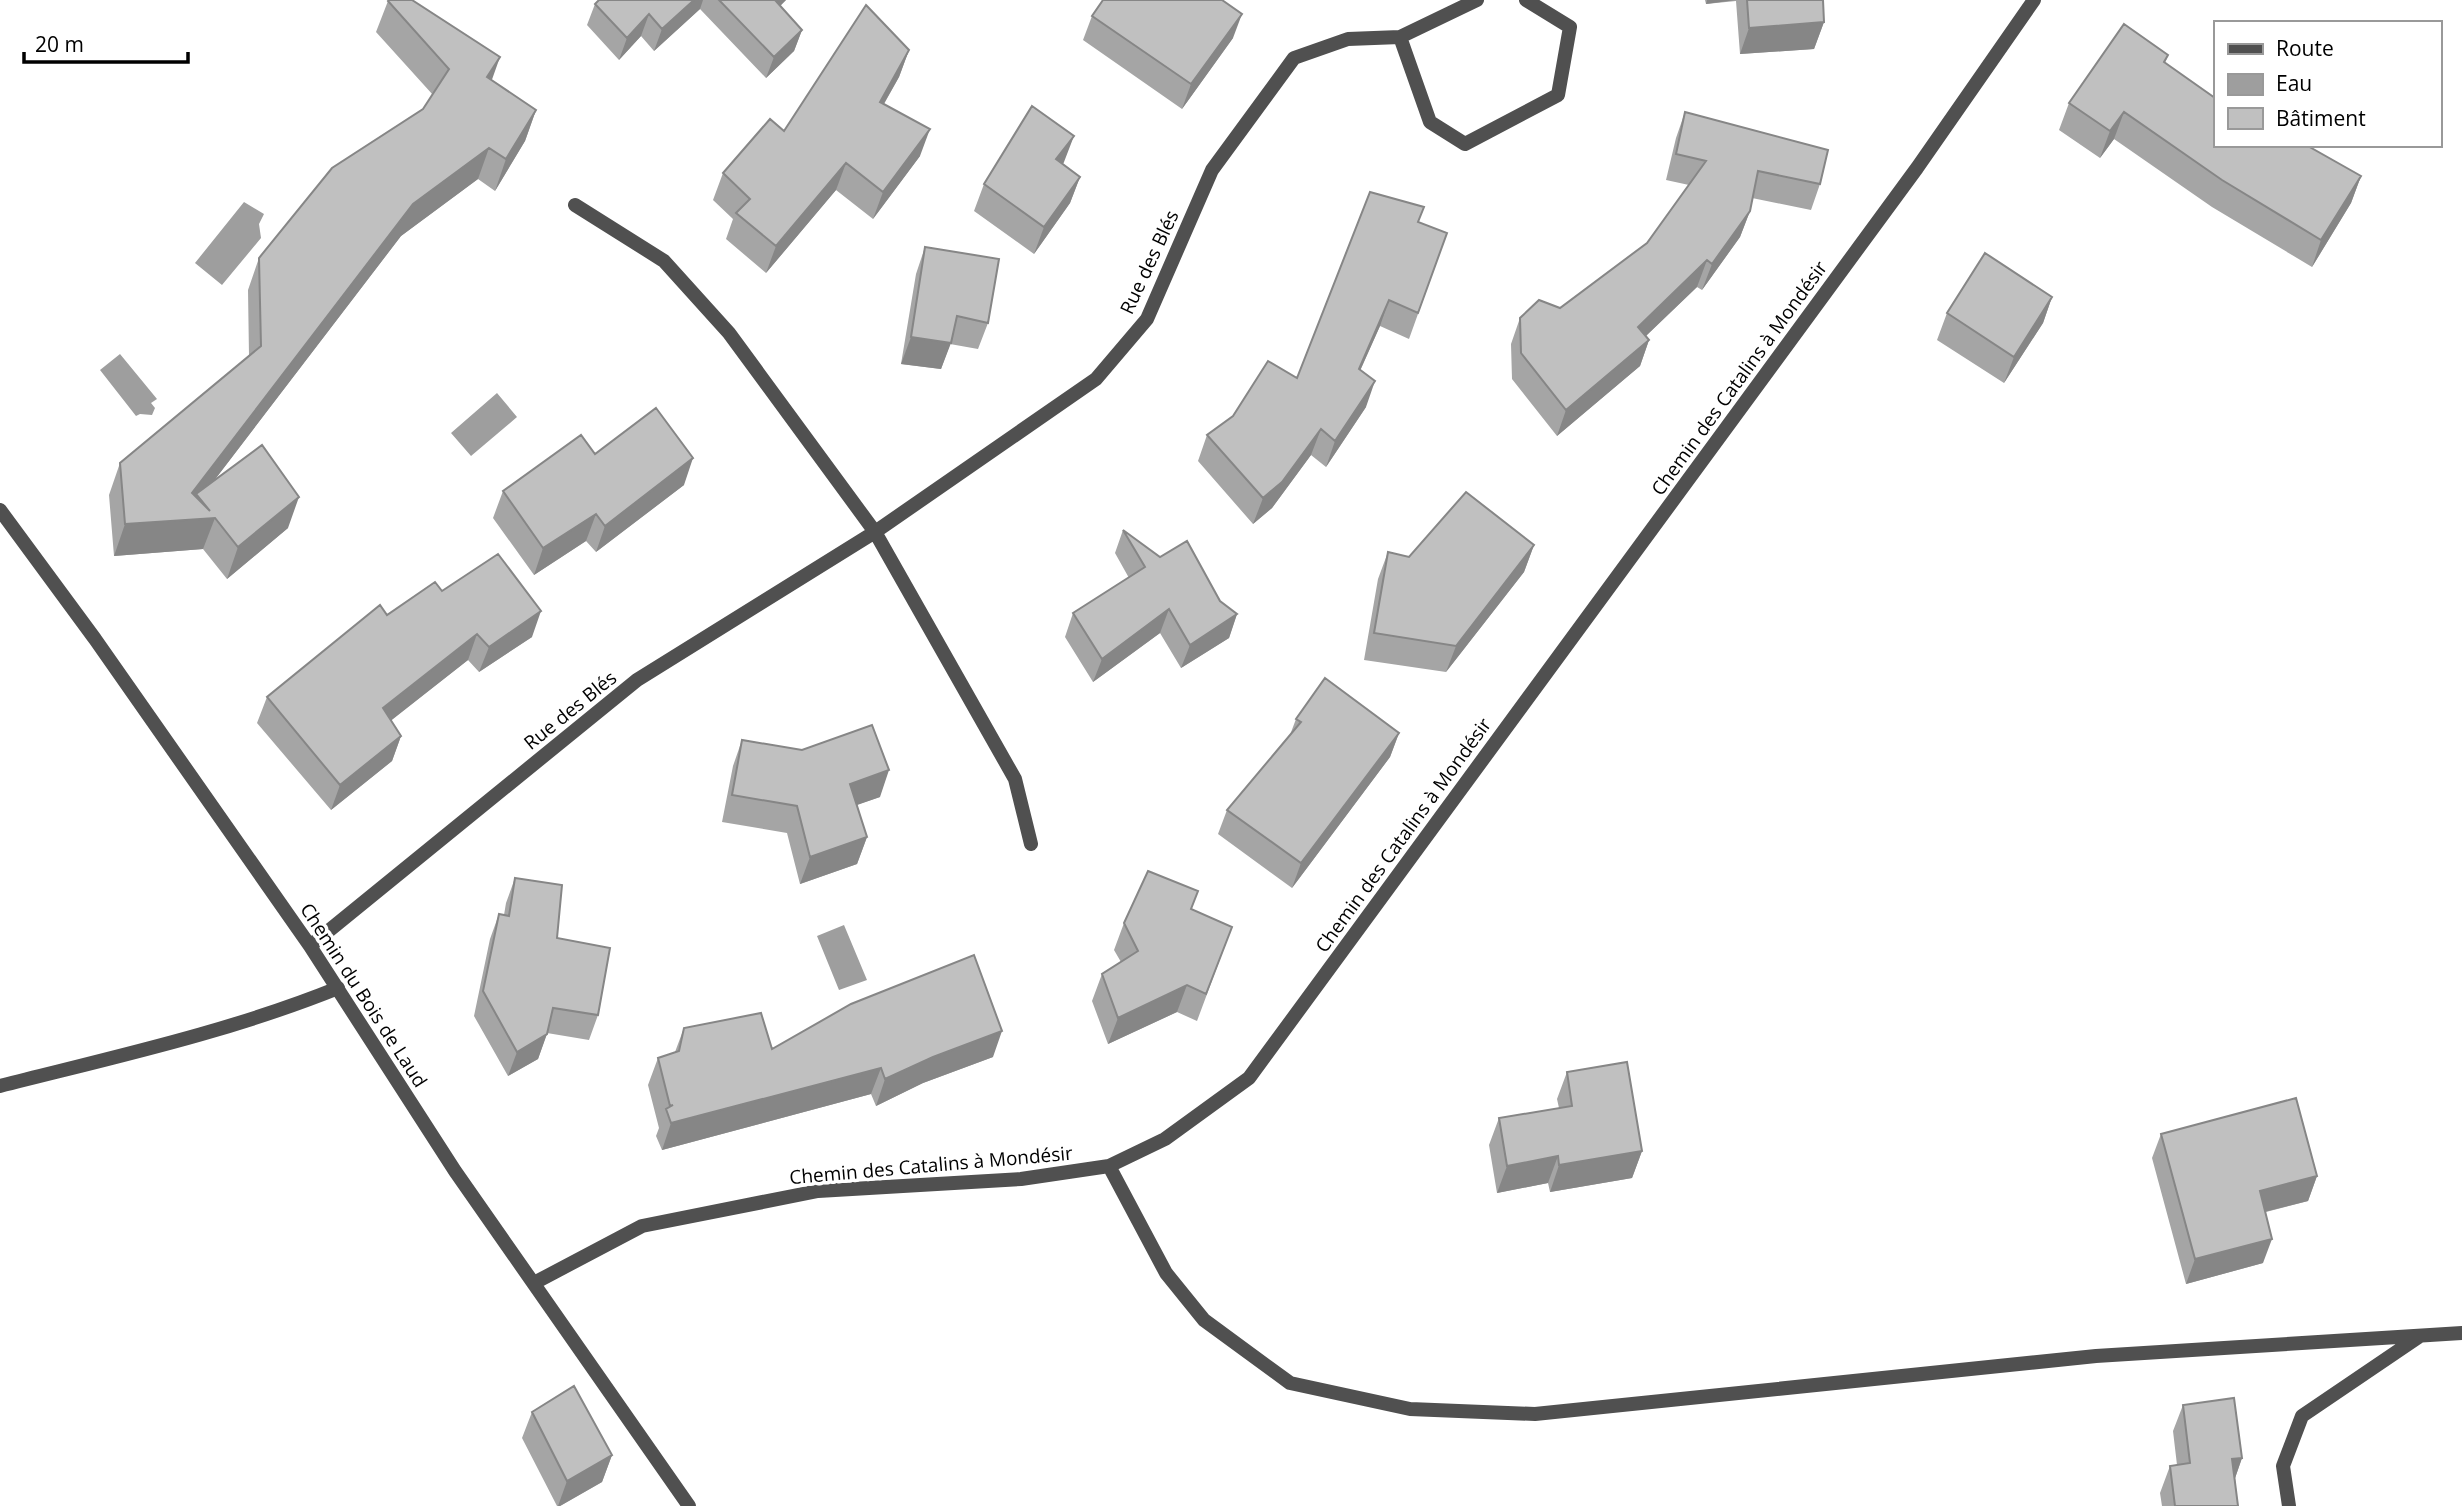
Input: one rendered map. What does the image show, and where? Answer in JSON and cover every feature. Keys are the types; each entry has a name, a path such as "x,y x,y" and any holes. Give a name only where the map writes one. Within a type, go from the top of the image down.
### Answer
{"street":[{"name":"Rue des Blés","path":"310,946 637,680 875,532 1096,379 1147,319 1212,170 1294,58 1348,39 1400,37 1477,0"},
{"path":"1400,37 1430,122 1465,144 1558,95 1570,27 1526,0"},
{"name":"Chemin des Catalins à Mondésir","path":"534,1283 642,1226 818,1191 1021,1179 1110,1166 1165,1139 1250,1078 1908,180 2034,0"},
{"path":"575,205 664,261 729,333 875,532 1015,779 1031,844"},
{"name":"Chemin du Bois de Laud","path":"0,510 95,639 310,946 456,1171 689,1506"},
{"path":"0,1086 202,1034 287,1008 338,988"},
{"path":"1110,1166 1166,1273 1204,1320 1290,1383 1410,1409 1535,1414 2096,1356 2462,1333"},
{"path":"2289,1506 2283,1466 2302,1416 2420,1336"}],"water":[{"path":"244,202 264,214 259,224 261,238 222,285 195,263"},
{"path":"120,354 157,399 151,403 155,408 152,415 136,416 100,370"},
{"path":"497,393 517,417 471,456 451,433"},
{"path":"844,925 867,980 839,990 817,936"}],"building":[{"path":"389,0 412,0 500,57 487,77 536,110 506,159 489,148 413,204 192,493 210,511 196,494 262,445 299,497 238,547 215,518 125,524 120,463 261,346 259,258 332,168 423,109 449,69"},
{"path":"599,0 694,0 662,29 649,14 627,38 595,4"},
{"path":"719,0 775,0 802,30 774,57"},
{"path":"1103,0 1222,0 1242,14 1191,84 1092,16"},
{"path":"1747,0 1823,0 1824,22 1749,28"},
{"path":"866,5 909,50 880,102 930,129 883,192 846,163 776,246 736,213 750,199 723,173 770,119 784,131"},
{"path":"2124,24 2168,55 2164,62 2214,97 2214,147 2310,147 2361,176 2321,240 2222,180 2124,112 2110,131 2069,103"},
{"path":"1032,106 1074,136 1056,159 1080,177 1044,227 984,184"},
{"path":"1685,112 1828,150 1820,184 1758,171 1750,211 1712,264 1707,260 1638,327 1649,340 1566,410 1521,353 1520,318 1539,300 1560,308 1647,243 1706,161 1676,154"},
{"path":"1370,192 1424,207 1418,222 1447,233 1418,313 1389,300 1359,369 1375,381 1335,441 1321,429 1282,482 1263,498 1207,435 1233,416 1268,361 1297,378"},
{"path":"925,247 999,259 988,323 957,316 951,343 911,337"},
{"path":"1985,253 2052,297 2014,357 1947,313"},
{"path":"656,408 693,458 605,526 596,514 543,548 503,491 581,435 595,454"},
{"path":"1466,492 1534,545 1456,646 1374,633 1388,552 1409,557"},
{"path":"1123,530 1160,557 1187,541 1220,601 1237,614 1190,645 1169,609 1102,659 1073,613 1145,567"},
{"path":"498,554 541,611 489,647 477,634 383,708 401,736 340,785 267,697 380,605 387,615 435,582 442,591"},
{"path":"1325,678 1399,733 1301,863 1227,810 1301,722 1296,719"},
{"path":"872,725 889,770 850,784 867,837 810,857 797,806 732,795 742,740 802,750"},
{"path":"1148,871 1198,891 1191,909 1232,927 1206,994 1187,985 1118,1018 1102,974 1138,951 1124,923"},
{"path":"515,878 562,885 557,938 610,948 598,1015 553,1008 547,1034 517,1052 483,991 499,914 509,916"},
{"path":"974,955 1002,1031 933,1057 885,1079 881,1068 671,1123 666,1109 673,1105 670,1106 658,1058 679,1051 684,1028 761,1013 772,1049 851,1004"},
{"path":"1627,1062 1642,1151 1559,1165 1558,1156 1507,1166 1499,1118 1572,1106 1567,1072"},
{"path":"2296,1098 2317,1176 2260,1191 2272,1239 2195,1259 2161,1134"},
{"path":"574,1386 612,1455 567,1481 532,1412"},
{"path":"2234,1398 2242,1458 2232,1459 2238,1506 2175,1506 2170,1466 2190,1463 2183,1405"}]}
